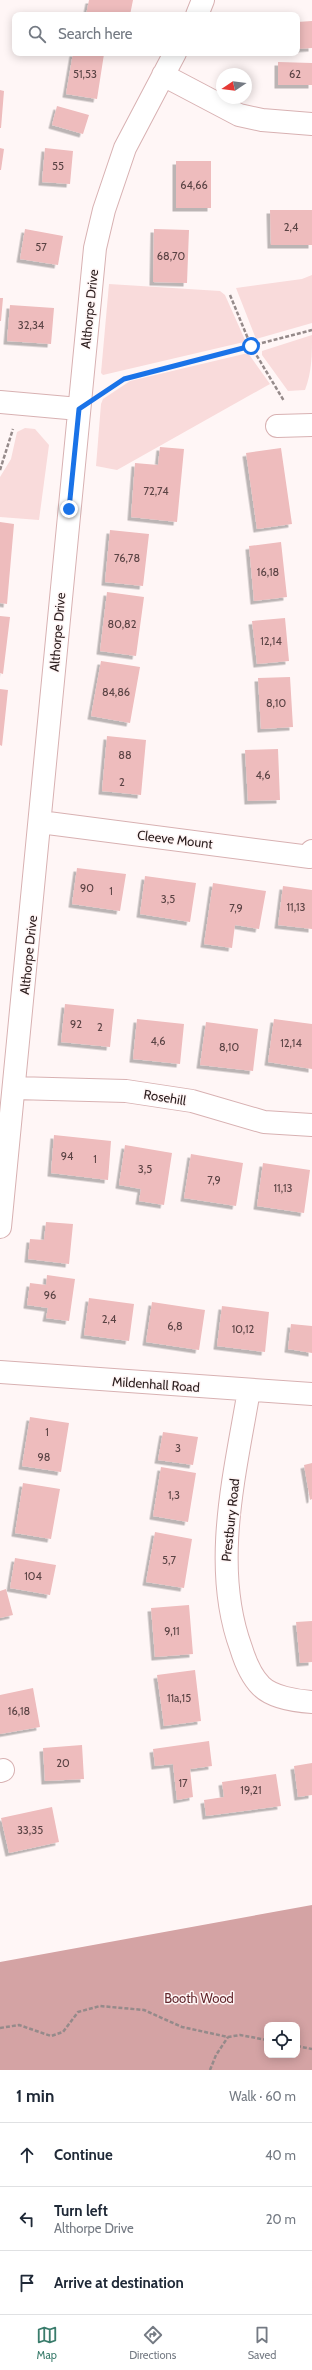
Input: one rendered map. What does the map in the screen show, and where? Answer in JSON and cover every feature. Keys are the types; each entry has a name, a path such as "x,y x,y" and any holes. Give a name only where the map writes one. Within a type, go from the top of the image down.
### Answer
{"street":[{"path":"198,12 204,0"},
{"name":"Althorpe Drive","path":"0,1227 95,248 104,210 125,148 174,56"},
{"path":"163,75 239,115 262,120 312,124"},
{"path":"0,402 79,409"},
{"path":"277,426 312,425"},
{"name":"Cleeve Mount","path":"40,822 311,855"},
{"name":"Rosehill","path":"14,1088 126,1091 192,1101 264,1122 312,1125"},
{"name":"Mildenhall Road","path":"0,1372 312,1394"},
{"name":"Prestbury Road","path":"249,1390 234,1479 225,1564 233,1626 246,1663 261,1686 282,1697 312,1702"}],"path":[{"path":"230,294 251,346 284,402"},
{"path":"79,409 124,379 312,330"},
{"path":"0,2028 19,2025 51,2036 63,2032 78,2012 100,2006 144,2010 182,2027 228,2037 240,2035 264,2039"},
{"path":"210,2070 216,2055 228,2037"},
{"path":"300,2047 312,2049"}],"shaded area":[{"path":"312,275 312,323 256,339 236,288 302,279"},
{"path":"109,284 220,291 225,295 245,340 244,342 103,375 101,373"},
{"path":"312,335 312,356 305,390 288,391 262,355 262,351"},
{"path":"248,353 270,384 117,470 96,466 101,404 103,399 130,381"},
{"path":"25,428 35,429 49,445 39,520 0,517 0,477 11,459 17,432"}],"green space":[{"name":"Booth Wood","path":"312,1905 312,2070 0,2070 0,1962"}],"building":[{"path":"89,0 133,0 131,12 87,12"},
{"path":"312,21 312,48 300,49 300,22"},
{"path":"72,56 104,56 97,99 66,94"},
{"path":"278,62 312,63 312,85 278,85"},
{"path":"0,90 4,91 1,128 0,128"},
{"path":"57,106 89,115 83,134 52,125"},
{"path":"0,148 4,149 1,170 0,170"},
{"path":"45,148 73,151 70,184 42,182"},
{"path":"176,161 211,161 211,208 176,208"},
{"path":"270,210 312,210 312,245 271,245"},
{"path":"25,229 63,236 58,265 20,259"},
{"path":"154,229 189,230 187,283 153,282"},
{"path":"0,298 3,298 1,321 0,321"},
{"path":"10,305 54,308 51,344 7,341"},
{"path":"160,447 184,449 177,522 131,517 135,463 158,465"},
{"path":"281,448 292,524 257,529 246,453"},
{"path":"0,522 14,524 7,604 0,603"},
{"path":"110,530 149,534 143,586 105,582"},
{"path":"281,542 287,597 254,601 249,546"},
{"path":"107,592 144,597 136,656 100,651"},
{"path":"0,616 10,617 3,674 0,673"},
{"path":"285,618 289,661 257,664 252,621"},
{"path":"101,661 140,667 130,723 91,716"},
{"path":"290,677 293,727 261,729 258,678"},
{"path":"0,689 8,690 2,746 0,745"},
{"path":"107,736 146,740 141,795 102,791"},
{"path":"278,749 280,800 248,801 245,750"},
{"path":"77,868 126,874 120,911 72,904"},
{"path":"145,876 196,883 190,922 140,914"},
{"path":"213,883 266,891 259,929 235,925 232,948 204,944"},
{"path":"283,886 312,890 312,929 278,925"},
{"path":"65,1004 114,1009 110,1047 61,1042"},
{"path":"137,1019 184,1024 180,1064 133,1059"},
{"path":"274,1019 312,1024 312,1069 268,1062"},
{"path":"206,1022 258,1029 253,1071 200,1065"},
{"path":"54,1135 111,1141 108,1180 51,1173"},
{"path":"125,1145 172,1153 164,1205 139,1201 141,1189 119,1185"},
{"path":"191,1154 243,1163 236,1206 184,1198"},
{"path":"263,1163 310,1170 304,1213 257,1206"},
{"path":"46,1222 73,1224 69,1264 28,1259 30,1239 44,1240"},
{"path":"47,1275 75,1279 69,1321 46,1318 48,1308 27,1305 30,1283 46,1285"},
{"path":"89,1298 134,1304 129,1341 84,1335"},
{"path":"152,1302 205,1310 199,1350 146,1342"},
{"path":"222,1306 269,1312 265,1352 217,1346"},
{"path":"291,1324 312,1326 312,1353 288,1349"},
{"path":"30,1417 69,1423 61,1472 22,1466"},
{"path":"163,1432 198,1437 193,1465 158,1460"},
{"path":"312,1463 312,1499 310,1500 304,1465"},
{"path":"161,1467 196,1473 188,1522 153,1516"},
{"path":"23,1483 60,1489 51,1539 15,1533"},
{"path":"155,1532 192,1539 184,1588 146,1582"},
{"path":"15,1558 56,1565 50,1595 10,1588"},
{"path":"6,1589 13,1615 0,1618 0,1591"},
{"path":"189,1605 193,1654 155,1657 151,1608"},
{"path":"312,1621 312,1662 300,1663 296,1622"},
{"path":"195,1670 201,1721 164,1726 157,1675"},
{"path":"33,1688 40,1727 0,1734 0,1695"},
{"path":"209,1741 212,1766 190,1769 193,1797 177,1800 173,1764 155,1766 153,1749"},
{"path":"82,1745 84,1779 45,1781 43,1748"},
{"path":"312,1763 312,1795 298,1797 294,1766"},
{"path":"276,1774 281,1806 206,1816 204,1800 224,1797 222,1782"},
{"path":"52,1807 59,1842 9,1853 1,1818"}],"route":[{"path":"69,509 79,409 124,379 251,346"}]}
